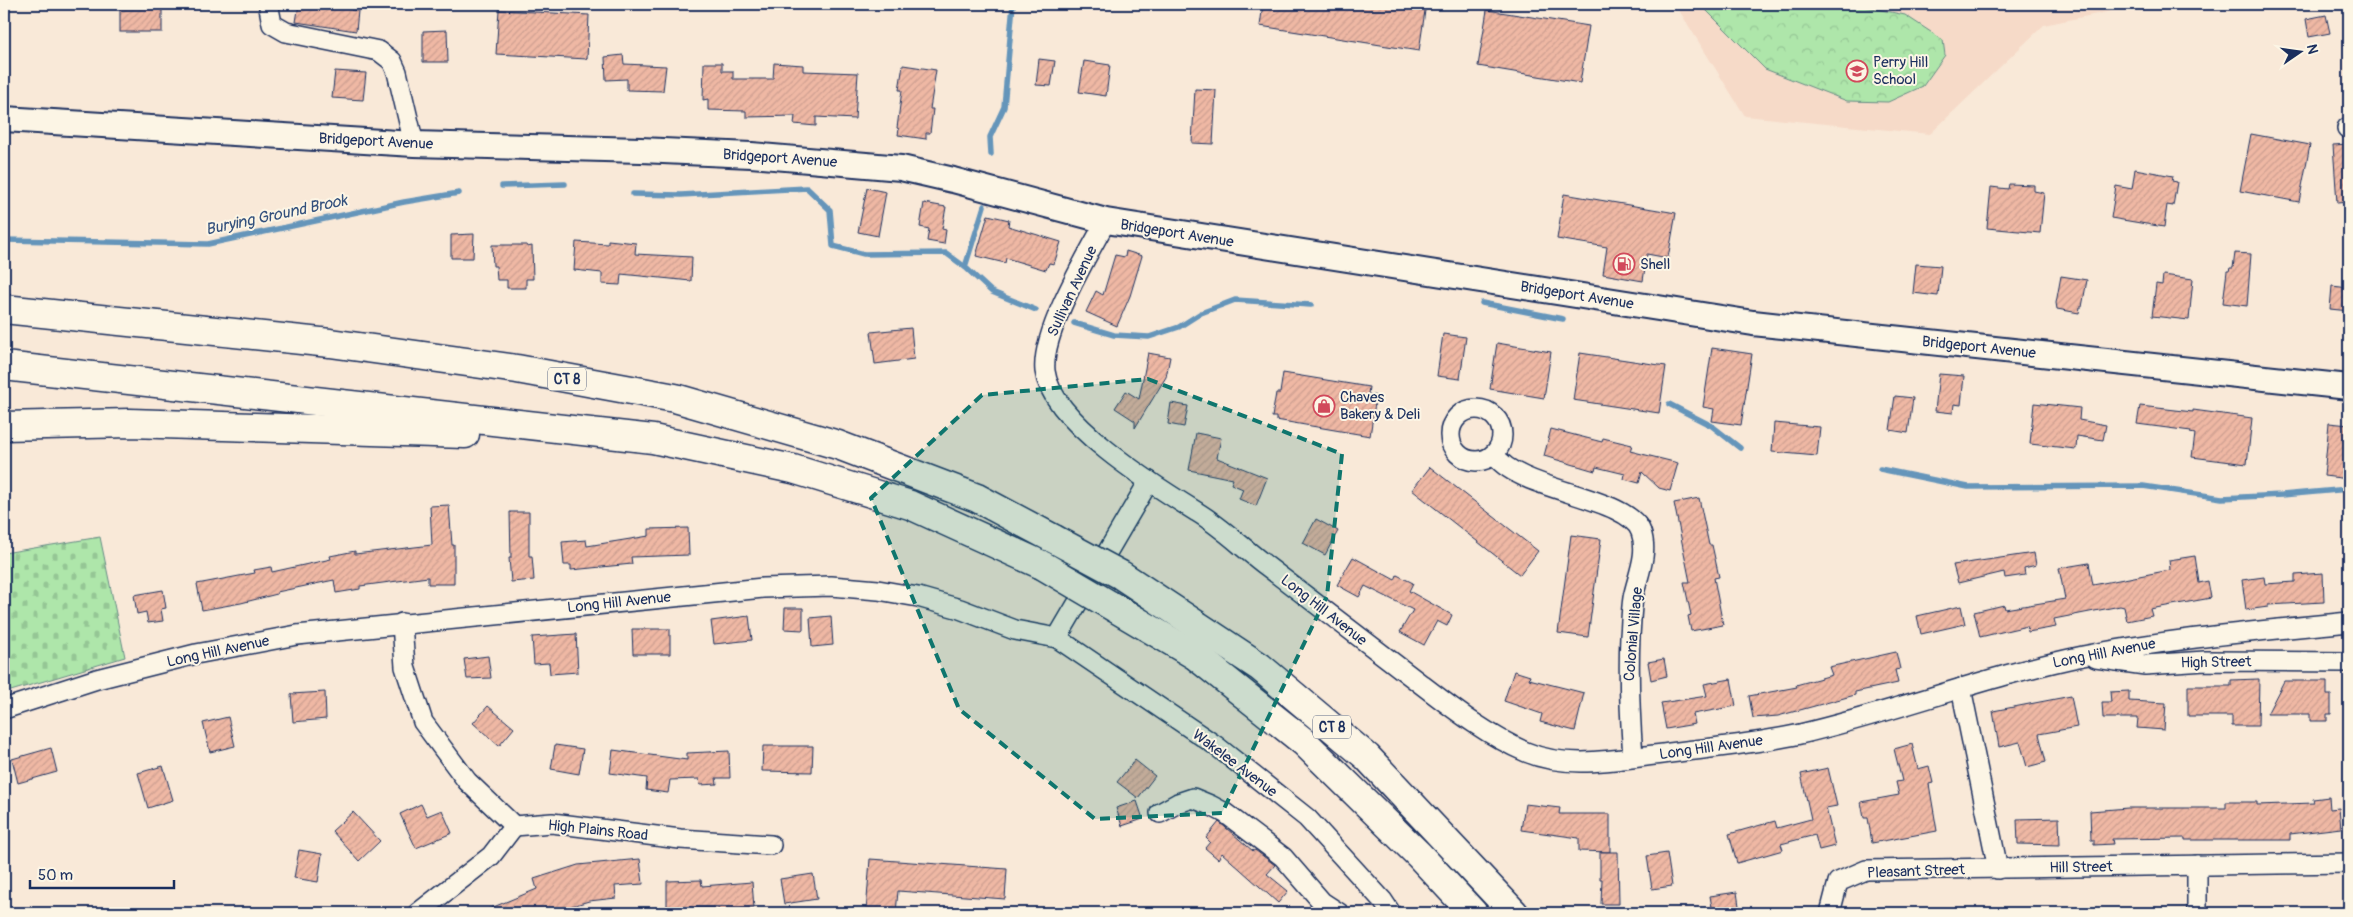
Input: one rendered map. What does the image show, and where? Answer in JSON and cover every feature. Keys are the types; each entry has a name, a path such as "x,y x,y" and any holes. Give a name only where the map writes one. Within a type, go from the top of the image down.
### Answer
{"highway":[{"name":"CT 8","path":"4,309 330,343 517,369 675,398 838,445 976,498 1121,575 1260,667 1367,757 1514,913"},
{"name":"CT 8","path":"4,366 653,439 793,468 910,505 1042,565 1196,656 1304,742 1419,855 1473,913"},
{"path":"4,426 130,423 653,439"}],"main road":[{"name":"Bridgeport Avenue","path":"4,118 414,144 751,155 901,168 953,180 1106,222 1753,323 2349,387"}],"street":[{"path":"270,4 272,24 286,32 379,51 392,60 397,72 414,144"},
{"name":"Sullivan Avenue","path":"1051,392 1045,369 1048,342 1073,283 1106,222"},
{"name":"Long Hill Avenue","path":"1051,392 1071,417 1149,481 1205,517 1440,699 1492,735 1535,755 1568,761 1608,761 1799,734 2034,666 2083,656 2175,639 2349,622"},
{"name":"Colonial Village","path":"1494,454 1507,467 1544,484 1624,513 1636,522 1640,529 1644,552 1633,599 1628,687 1633,757"},
{"path":"1057,638 1149,481"},
{"name":"Long Hill Avenue","path":"4,709 97,679 196,654 297,634 763,588 831,586 878,590 918,597 960,609 1016,630 1057,638"},
{"path":"402,623 405,667 423,722 467,782 514,826 491,856 418,913"},
{"name":"Wakelee Avenue","path":"1057,638 1215,745 1307,818 1383,901 1391,913"},
{"name":"High Street","path":"2083,656 2145,665 2205,661 2349,662"},
{"path":"1961,688 1998,869"},
{"path":"1160,813 1178,803 1193,798 1225,813 1278,853 1322,902 1339,913"},
{"name":"High Plains Road","path":"514,826 552,823 680,838 772,846"},
{"name":"Hill Street","path":"1998,869 2349,864"},
{"path":"2197,865 2197,913"},
{"name":"Pleasant Street","path":"1830,913 1838,882 1866,870 1998,869"}],"highlighted area":[{"path":"1148,379 1342,454 1327,596 1222,813 1095,819 959,709 871,498 982,395"}],"shaded area":[{"name":"Perry Hill School","path":"1675,4 2145,4 2044,25 1930,134 1745,116"}],"green space":[{"path":"1700,4 1853,4 1905,15 1943,40 1945,55 1923,86 1888,102 1847,101 1765,69"},
{"path":"100,537 125,657 4,693 4,553"}],"building":[{"path":"120,4 162,4 162,32 120,32"},
{"path":"299,4 352,4 351,10 358,11 356,31 296,22"},
{"path":"1263,4 1426,4 1419,51 1260,26"},
{"path":"499,10 589,15 587,59 496,54"},
{"path":"1487,10 1589,26 1580,83 1478,66"},
{"path":"2326,15 2330,33 2309,37 2306,19"},
{"path":"447,30 448,62 423,62 423,31"},
{"path":"623,55 624,64 666,66 663,91 627,90 627,79 606,80 605,57"},
{"path":"1039,59 1055,61 1051,86 1036,85"},
{"path":"1084,61 1110,65 1106,96 1079,92"},
{"path":"704,63 722,63 722,71 733,71 733,79 773,79 774,63 803,65 803,71 858,73 855,119 816,117 816,126 794,124 795,116 746,117 746,111 708,110 708,99 703,100"},
{"path":"903,65 936,70 930,109 933,109 930,133 926,133 926,139 898,135 899,129 897,128 902,90 899,90"},
{"path":"335,71 366,73 363,100 332,98"},
{"path":"1195,89 1216,90 1213,144 1192,143"},
{"path":"2251,134 2310,145 2299,202 2240,191"},
{"path":"2349,144 2349,202 2337,203 2333,145"},
{"path":"2135,169 2173,176 2172,181 2177,182 2173,206 2167,205 2164,227 2111,218 2116,186 2132,189"},
{"path":"2009,184 2034,185 2034,191 2044,193 2040,233 1987,228 1991,187 2008,189"},
{"path":"867,188 886,192 878,236 858,232"},
{"path":"1564,194 1676,213 1668,258 1647,254 1643,281 1603,274 1607,247 1557,239"},
{"path":"924,203 946,207 942,229 946,230 944,244 927,241 929,229 920,227"},
{"path":"988,215 1009,220 1008,226 1061,242 1054,264 1049,263 1046,270 1006,258 1005,263 976,256"},
{"path":"474,234 473,258 451,258 451,235"},
{"path":"608,240 636,243 635,254 692,257 691,281 621,274 620,285 602,284 602,273 574,270 576,242 608,244"},
{"path":"492,245 532,246 533,279 526,279 526,288 507,288 507,280 497,280 496,266 493,266"},
{"path":"1126,251 1142,256 1130,296 1117,326 1086,312 1096,291 1103,295 1115,255 1125,257"},
{"path":"2235,253 2251,254 2247,306 2223,303 2227,271 2233,268"},
{"path":"1916,264 1941,266 1938,296 1913,293"},
{"path":"2163,275 2193,279 2189,320 2152,316 2156,284 2162,285"},
{"path":"2061,276 2087,280 2082,307 2080,307 2079,313 2057,309 2056,303"},
{"path":"2332,286 2349,288 2349,311 2330,309"},
{"path":"911,328 914,359 875,364 871,332"},
{"path":"1443,334 1466,337 1460,379 1437,376"},
{"path":"1497,343 1551,352 1544,398 1490,389"},
{"path":"1712,348 1752,354 1741,425 1712,421 1714,409 1703,407"},
{"path":"1148,353 1170,357 1166,377 1135,428 1135,421 1115,408 1126,391 1139,399"},
{"path":"1580,353 1666,366 1659,413 1573,400"},
{"name":"Chaves Bakery & Deli","path":"1283,373 1369,387 1368,394 1376,396 1370,436 1276,420 1276,417 1272,417 1276,393 1280,393"},
{"path":"1939,374 1964,376 1961,405 1954,404 1953,413 1935,411"},
{"path":"1895,396 1913,398 1908,433 1890,430"},
{"path":"1171,403 1188,406 1184,427 1168,424"},
{"path":"2034,403 2080,408 2079,420 2106,425 2103,440 2077,436 2076,449 2030,444"},
{"path":"2140,406 2193,412 2193,410 2252,418 2247,464 2192,457 2195,434 2190,433 2191,431 2137,424"},
{"path":"1774,423 1820,427 1817,456 1772,452"},
{"path":"2329,423 2349,425 2349,479 2324,476"},
{"path":"1551,429 1602,442 1603,438 1632,445 1630,451 1678,463 1670,491 1659,488 1642,472 1639,483 1624,479 1625,474 1596,467 1595,471 1544,456"},
{"path":"1196,433 1221,438 1217,458 1267,478 1256,506 1239,499 1243,489 1231,484 1233,479 1189,470"},
{"path":"1430,467 1538,551 1520,575 1412,490"},
{"path":"1699,498 1709,545 1712,545 1719,577 1714,578 1723,625 1691,631 1688,616 1691,615 1684,582 1690,582 1674,503"},
{"path":"449,505 452,545 454,545 454,584 428,584 428,577 360,586 360,589 336,593 334,580 277,592 277,594 241,603 202,610 197,584 255,573 254,570 271,567 272,572 331,559 330,556 355,551 355,554 432,545 430,506"},
{"path":"510,512 529,512 529,556 532,556 534,580 511,582 509,558 511,558"},
{"path":"1316,519 1338,531 1325,555 1303,543"},
{"path":"688,528 689,555 631,557 632,564 571,570 571,565 564,565 562,542 586,540 587,546 649,536 649,529"},
{"path":"1571,535 1601,539 1588,637 1558,633"},
{"path":"2034,553 2036,565 2024,568 2025,575 2005,578 2004,572 1958,583 1953,565"},
{"path":"2195,556 2199,583 2208,581 2211,598 2150,609 2152,616 2127,621 2124,607 2120,606 2054,619 2056,627 2028,632 2027,626 1980,637 1974,612 2004,605 2005,609 2065,599 2059,568 2089,563 2093,585 2170,570 2169,560"},
{"path":"1353,557 1395,580 1397,575 1413,583 1409,591 1452,615 1447,626 1437,621 1424,645 1400,632 1413,610 1365,586 1359,597 1337,585"},
{"path":"2323,573 2324,602 2268,605 2268,607 2246,610 2242,580 2264,577 2265,584 2295,582 2295,575"},
{"path":"163,590 166,608 161,609 163,621 148,623 146,612 137,614 134,595"},
{"path":"1961,606 1965,624 1921,634 1917,616"},
{"path":"785,608 803,608 803,630 784,629"},
{"path":"749,616 752,640 714,644 711,621"},
{"path":"831,616 833,645 812,647 810,618"},
{"path":"632,629 670,629 670,654 633,654"},
{"path":"576,634 578,672 550,674 549,663 534,664 532,637"},
{"path":"1896,652 1900,669 1895,670 1898,683 1855,692 1855,695 1778,716 1753,718 1749,696 1797,687 1796,685 1832,675 1829,667"},
{"path":"488,656 491,678 467,679 464,659"},
{"path":"1664,659 1667,676 1651,680 1648,662"},
{"path":"1514,671 1530,676 1529,679 1584,693 1575,731 1540,722 1542,714 1504,701"},
{"path":"1731,679 1736,706 1693,714 1695,724 1666,729 1661,703 1707,696 1704,684"},
{"path":"2259,679 2258,726 2232,726 2232,716 2188,716 2188,686 2231,686 2231,680"},
{"path":"2284,681 2327,681 2327,695 2331,695 2331,714 2327,714 2327,721 2310,721 2310,714 2267,714"},
{"path":"2129,691 2129,701 2166,703 2164,730 2137,728 2138,718 2103,718 2102,702 2111,702 2110,692"},
{"path":"325,692 326,719 293,722 291,694"},
{"path":"2071,696 2077,727 2039,734 2046,762 2027,767 2020,742 1999,747 1993,711"},
{"path":"488,706 514,728 499,746 473,723"},
{"path":"228,717 235,746 210,752 203,723"},
{"path":"1912,744 1918,769 1929,766 1933,783 1929,784 1937,831 1872,843 1868,818 1864,818 1861,802 1899,795 1896,782 1902,781 1894,749"},
{"path":"555,745 583,749 579,774 551,769"},
{"path":"763,746 813,746 812,772 762,771"},
{"path":"51,748 57,772 18,783 12,759"},
{"path":"613,750 687,760 687,753 729,751 730,778 716,778 717,784 700,785 699,779 670,780 668,793 646,790 647,778 610,773"},
{"path":"1135,760 1155,776 1138,798 1117,782"},
{"path":"163,766 173,800 148,808 138,773"},
{"path":"1828,768 1837,806 1826,808 1835,846 1819,850 1815,835 1781,844 1783,850 1737,863 1729,834 1775,821 1777,828 1811,819 1801,774"},
{"path":"2329,797 2330,809 2339,808 2341,828 2290,834 2290,840 2112,839 2113,844 2094,845 2094,840 2091,840 2090,811 2128,808 2226,808 2226,802 2257,802 2257,805 2314,803 2313,799"},
{"path":"1137,801 1143,819 1122,826 1116,808"},
{"path":"421,804 427,816 442,810 452,833 416,848 400,814"},
{"path":"1525,804 1560,808 1559,814 1610,814 1610,852 1579,851 1579,838 1521,830"},
{"path":"353,812 380,841 359,861 332,831"},
{"path":"2059,818 2060,845 2018,844 2017,819"},
{"path":"1219,822 1253,851 1255,850 1275,865 1267,874 1288,891 1278,903 1222,853 1218,859 1205,848 1210,842 1206,838"},
{"path":"299,850 322,854 318,882 294,878"},
{"path":"1600,852 1618,852 1619,904 1601,904"},
{"path":"1667,853 1672,886 1652,889 1647,856"},
{"path":"640,859 643,884 615,886 616,898 589,901 548,913 479,913 537,889 534,879 578,865"},
{"path":"870,859 1007,869 1005,899 898,891 896,913 866,913"},
{"path":"813,874 817,899 784,904 780,879"},
{"path":"701,880 702,886 752,882 754,908 719,911 718,908 667,908 667,881"},
{"path":"1737,892 1740,913 1713,913 1710,896"}],"waterway":[{"path":"991,154 990,137 1004,107 1013,4"},
{"path":"502,186 565,184"},
{"path":"633,194 681,195 807,188 830,210 833,246 864,254 946,253 965,267 992,292 1036,310"},
{"name":"Burying Ground Brook","path":"4,240 208,244 404,202 459,193"},
{"path":"965,267 984,206"},
{"path":"1074,323 1114,335 1149,337 1179,327 1201,313 1235,300 1311,305"},
{"path":"1482,303 1563,319"},
{"path":"1669,404 1712,426 1740,448"},
{"path":"1880,469 1968,487 2143,486 2222,498 2349,489"}],"place":[{"name":"Perry Hill School","path":"1857,71"},
{"name":"Shell","path":"1624,264"},
{"name":"Chaves Bakery & Deli","path":"1324,406"}]}
